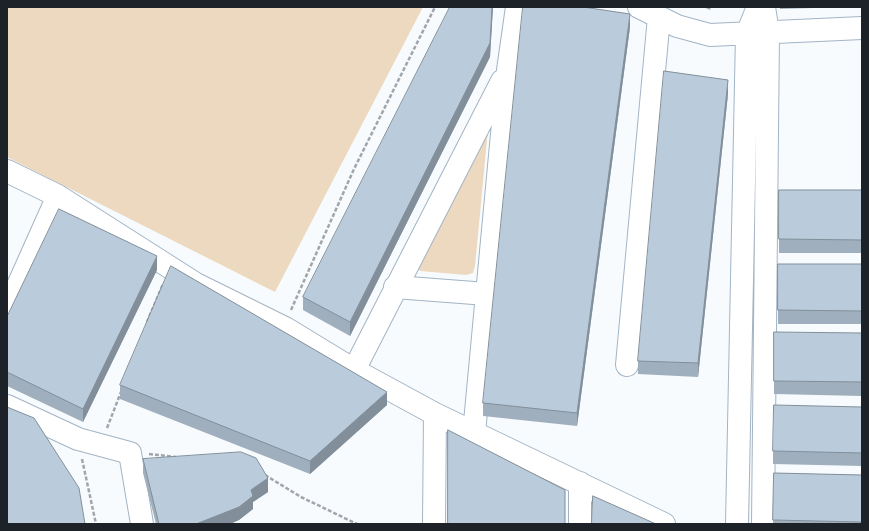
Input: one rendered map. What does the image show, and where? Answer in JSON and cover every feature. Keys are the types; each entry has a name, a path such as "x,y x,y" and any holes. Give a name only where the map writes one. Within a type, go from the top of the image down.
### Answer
{"street":[{"path":"474,433 508,70 516,7"},
{"path":"639,7 676,26 697,33 710,35 862,28"},
{"path":"737,524 743,198 758,7"},
{"path":"763,524 764,338 776,268 766,198 757,33 764,7"},
{"path":"628,365 659,17"},
{"path":"354,370 395,287 508,70"},
{"path":"7,171 58,196 196,284 285,328 354,370 435,414 664,524"},
{"path":"7,310 58,196"},
{"path":"743,198 789,198"},
{"path":"395,287 487,294"},
{"path":"740,337 786,338"},
{"path":"7,406 78,439 130,453 142,524"},
{"path":"764,409 786,409"},
{"path":"434,524 435,414"},
{"path":"763,474 786,475"},
{"path":"580,483 580,524"}],"path":[{"path":"285,328 291,308 318,253 354,169 435,7"},
{"path":"146,324 170,266"},
{"path":"101,445 123,387"},
{"path":"78,439 96,524"},
{"path":"130,453 180,458"},
{"path":"259,471 301,497 357,524"}],"shaded area":[{"path":"7,7 423,7 275,292 7,157"},
{"path":"489,119 475,266 473,273 466,275 420,271 415,264"}],"building":[{"path":"450,7 492,7 490,43 350,322 303,297"},
{"path":"523,7 583,7 630,14 577,413 483,403"},
{"path":"664,71 728,80 698,363 638,361"},
{"path":"779,190 862,190 862,240 779,239"},
{"path":"59,209 157,256 83,409 7,372 7,317"},
{"path":"778,264 862,264 862,311 778,310"},
{"path":"171,266 387,392 310,461 120,385"},
{"path":"774,332 862,333 862,382 774,381"},
{"path":"774,405 862,407 862,453 773,451"},
{"path":"7,407 34,418 79,488 85,524 7,524"},
{"path":"448,430 565,490 565,524 448,524"},
{"path":"241,452 256,458 268,478 251,490 253,496 239,507 196,524 159,524 143,459"},
{"path":"774,473 862,475 862,522 773,520"},
{"path":"593,496 656,524 592,524"}]}
